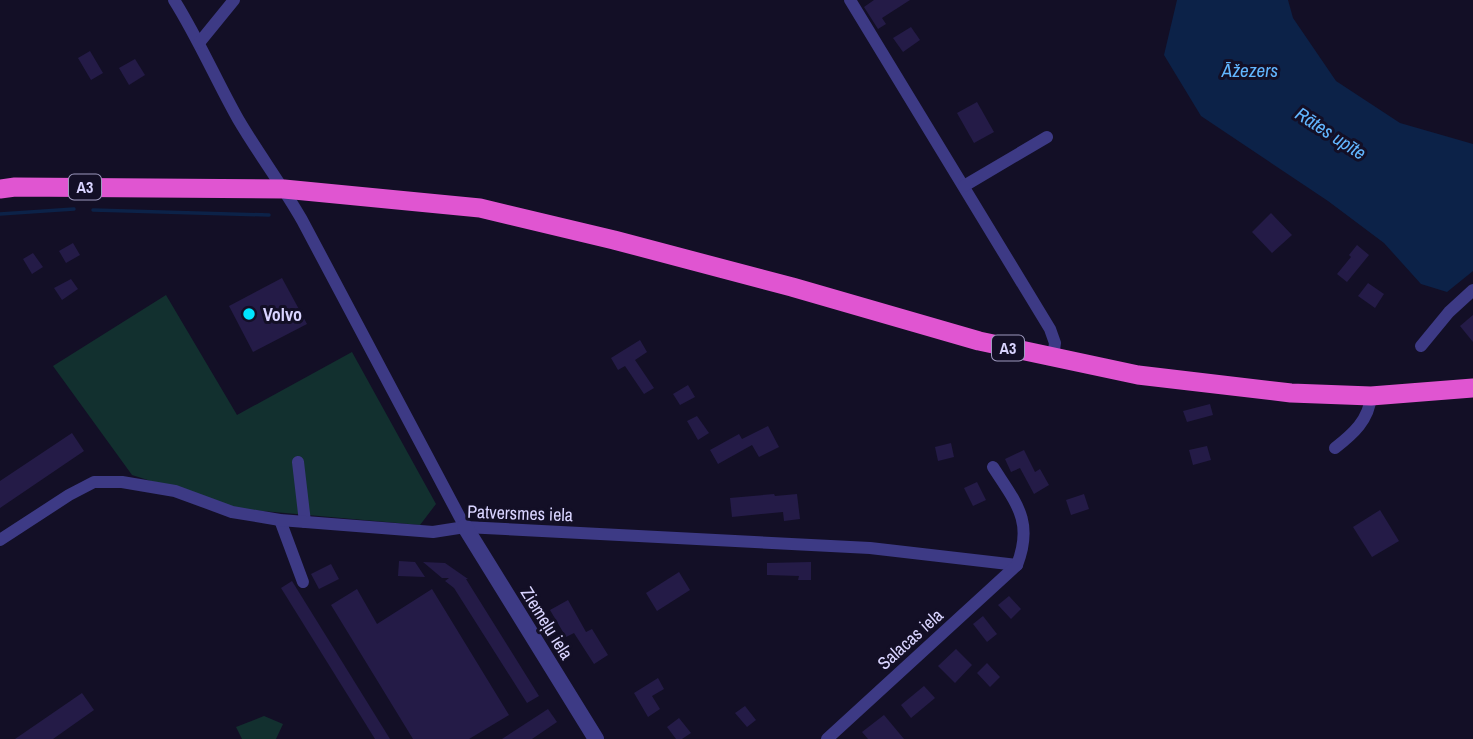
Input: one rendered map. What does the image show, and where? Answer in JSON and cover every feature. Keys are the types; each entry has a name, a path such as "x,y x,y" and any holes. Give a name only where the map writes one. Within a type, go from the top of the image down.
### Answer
{"highway":[{"name":"A3","path":"0,188 284,189 480,208 779,284 979,341 1138,375 1291,393 1371,396 1473,388"}],"street":[{"path":"174,0 248,135 284,189 465,527"},
{"path":"199,43 234,0"},
{"path":"850,0 1050,329 1055,343 1053,357"},
{"path":"964,186 1047,137"},
{"path":"1421,346 1473,290"},
{"path":"1335,448 1358,429 1370,408 1371,396"},
{"path":"298,462 305,522"},
{"path":"993,467 1022,513 1024,547 1017,565"},
{"name":"Patversmes iela","path":"0,540 94,482 122,482 175,491 232,512 280,520 433,532 465,527 870,548 1017,565"},
{"path":"280,520 303,582"},
{"name":"Ziemeļu iela","path":"465,527 596,739"},
{"name":"Salacas iela","path":"827,739 1017,565"}],"green space":[{"path":"166,295 237,415 352,352 436,504 420,525 239,509 132,475 53,366"},
{"path":"264,716 283,724 276,739 242,739 236,727"}],"water":[{"name":"Āžezers","path":"1177,0 1288,0 1293,18 1336,81 1400,123 1473,144 1473,271 1447,292 1421,284 1384,243 1328,201 1201,116 1164,55"}],"building":[{"path":"874,0 910,0 882,18 886,24 878,29 864,7"},
{"path":"911,27 920,40 903,52 893,38"},
{"path":"90,51 103,73 91,80 78,58"},
{"path":"135,59 145,75 129,85 119,68"},
{"path":"977,102 994,132 974,143 957,113"},
{"path":"1271,213 1292,235 1272,253 1252,232"},
{"path":"73,243 80,255 66,263 59,251"},
{"path":"1357,245 1369,255 1347,282 1337,274"},
{"path":"33,253 43,267 32,274 23,259"},
{"path":"282,278 307,324 253,352 229,306"},
{"path":"71,279 78,289 62,300 54,288"},
{"path":"1368,283 1384,294 1375,308 1358,296"},
{"path":"1473,315 1473,342 1460,326"},
{"path":"640,340 647,352 635,360 654,388 644,394 625,366 618,370 611,358"},
{"path":"688,385 695,397 680,405 673,394"},
{"path":"1210,404 1213,415 1187,422 1183,411"},
{"path":"697,416 709,433 698,440 687,421"},
{"path":"768,426 779,447 759,457 752,445 718,464 710,450 739,434 742,439"},
{"path":"72,433 84,451 0,508 0,481"},
{"path":"951,443 954,457 938,461 935,447"},
{"path":"1207,446 1211,460 1193,465 1189,450"},
{"path":"1024,450 1035,472 1040,469 1049,485 1034,494 1020,468 1011,472 1005,459"},
{"path":"977,482 986,500 973,506 964,488"},
{"path":"797,494 800,519 784,521 783,512 732,517 730,498"},
{"path":"1084,494 1089,509 1071,515 1066,500"},
{"path":"1380,510 1399,541 1372,557 1353,527"},
{"path":"399,561 415,562 425,577 398,576"},
{"path":"423,562 445,563 468,579 539,696 527,703 454,588 445,581 449,578 442,578"},
{"path":"811,562 811,580 798,580 799,576 767,575 767,563"},
{"path":"331,564 339,579 319,589 311,574"},
{"path":"679,572 690,590 657,611 646,593"},
{"path":"292,581 390,739 375,739 281,588"},
{"path":"357,589 377,624 432,589 509,715 469,739 413,739 331,605"},
{"path":"1009,596 1021,609 1011,619 998,605"},
{"path":"568,600 586,632 592,629 608,655 594,664 574,633 566,637 550,610"},
{"path":"983,616 997,634 987,642 973,624"},
{"path":"956,649 972,665 955,683 938,666"},
{"path":"987,663 1000,677 990,687 977,673"},
{"path":"658,678 664,689 652,696 660,709 648,717 634,693"},
{"path":"924,686 935,698 911,718 901,705"},
{"path":"82,693 94,710 53,739 15,739"},
{"path":"745,706 756,720 747,727 735,713"},
{"path":"548,709 557,722 532,739 502,739"},
{"path":"884,715 904,739 868,739 862,732"},
{"path":"679,718 691,733 682,739 676,739 667,727"}],"waterway":[{"path":"0,214 74,209"},
{"path":"93,210 269,215"}],"place":[{"name":"Volvo","path":"249,314"}],"water label":[{"name":"Rātes upīte","path":"1331,133"}]}
